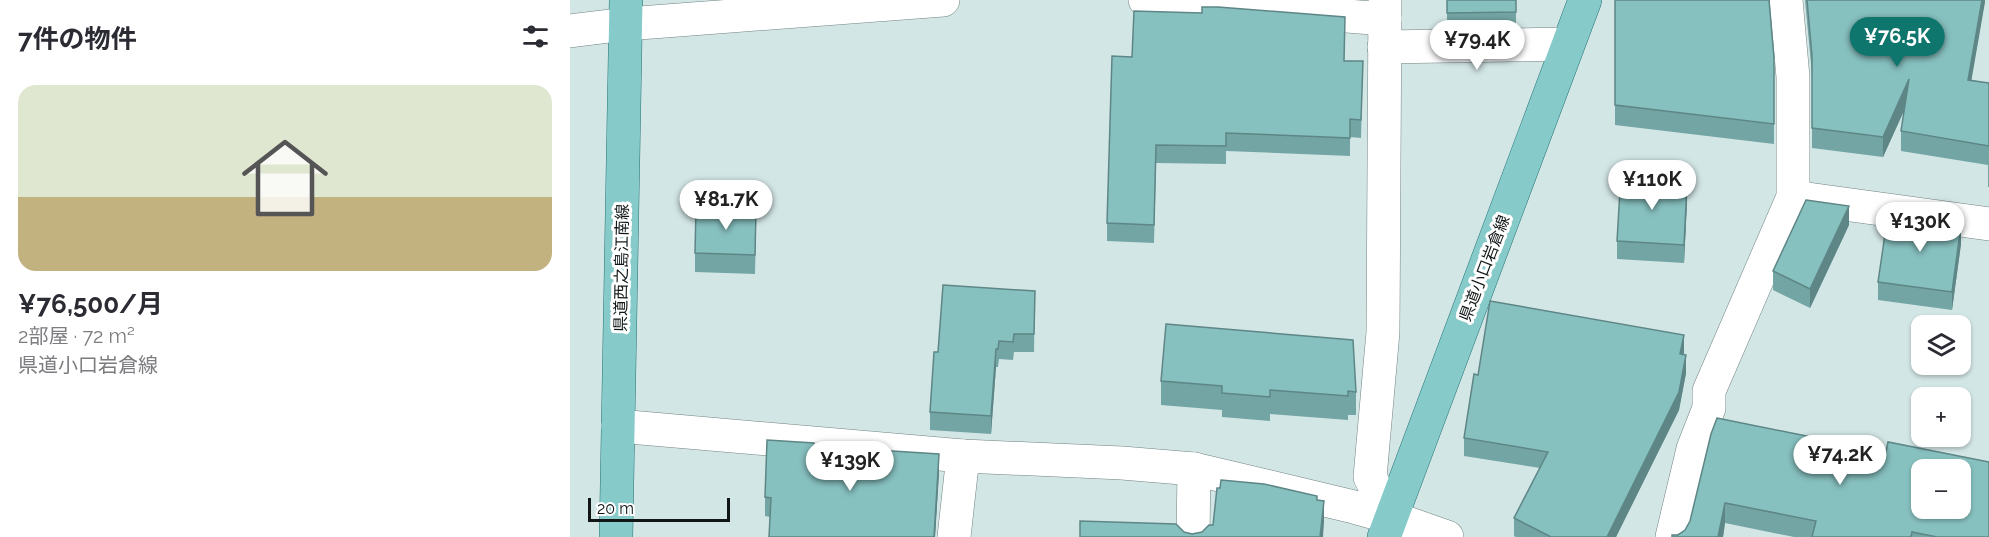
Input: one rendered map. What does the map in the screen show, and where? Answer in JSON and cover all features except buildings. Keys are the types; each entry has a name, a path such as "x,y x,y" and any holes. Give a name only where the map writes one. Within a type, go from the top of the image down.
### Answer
{"main road":[{"name":"県道小口岩倉線","path":"1387,527 1585,0"},
{"name":"県道西之島江南線","path":"616,537 626,12"}],"street":[{"path":"570,31 626,12 943,0"},
{"path":"1145,0 1384,22 1568,44"},
{"path":"1672,537 1693,448 1709,408 1709,391 1793,197 1793,77 1786,0"},
{"path":"1384,22 1383,332 1370,477 1387,527"},
{"path":"1793,197 1989,224"},
{"path":"618,426 963,456 1122,463 1194,469 1387,527 1447,537"},
{"path":"954,537 963,456"},
{"path":"1193,537 1194,469"}]}
